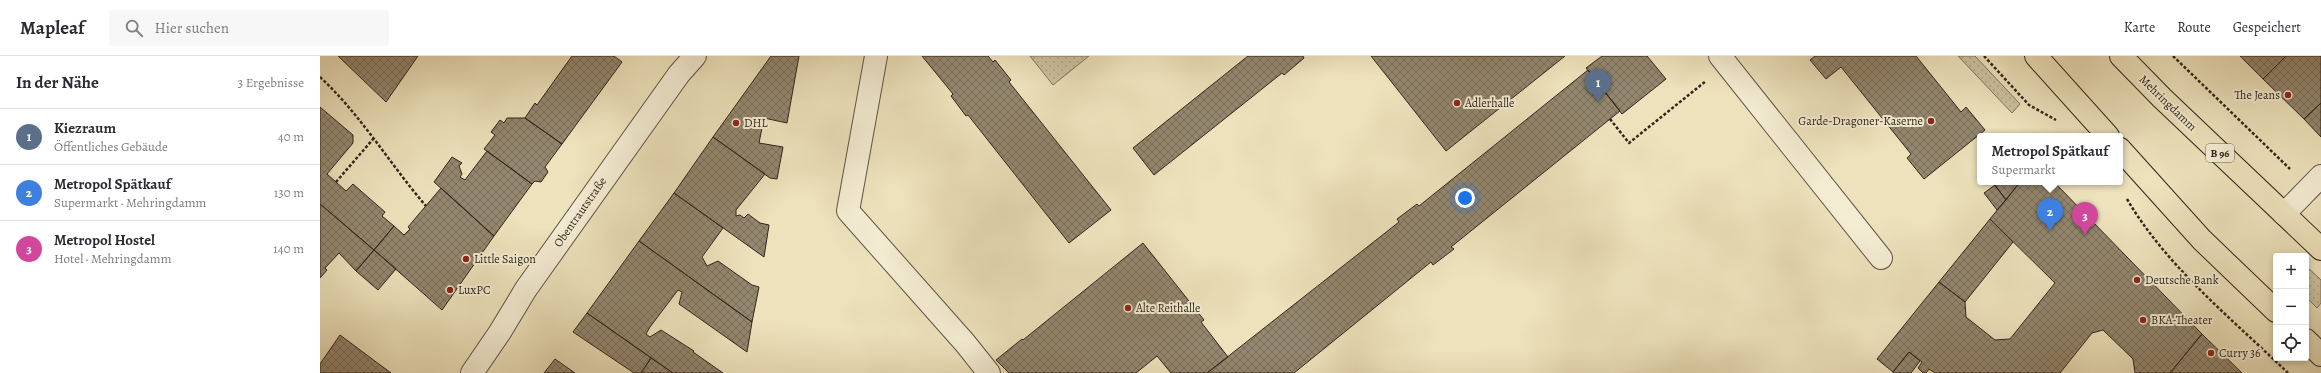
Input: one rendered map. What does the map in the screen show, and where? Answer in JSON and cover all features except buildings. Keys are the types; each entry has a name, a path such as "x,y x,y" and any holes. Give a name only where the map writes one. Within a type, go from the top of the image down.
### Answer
{"main road":[{"path":"2036,56 2105,133"},
{"name":"Mehringdamm","path":"2121,56 2321,248"},
{"path":"2123,152 2202,240 2273,308"}],"street":[{"name":"Obentrautstraße","path":"472,373 539,270 679,74 695,56"},
{"path":"876,56 848,211 965,343 989,373"},
{"path":"1723,60 1881,258"},
{"path":"2284,214 2316,181"}],"path":[{"path":"1984,56 2029,105 2059,122"},
{"path":"2173,56 2294,173 2316,181"},
{"path":"1610,119 1629,143 1723,60"},
{"path":"320,77 343,99 374,138 405,182 426,206"},
{"path":"336,182 374,138"},
{"path":"2123,194 2152,238 2288,373"},
{"path":"480,256 492,265"}],"shaded area":[{"path":"1030,56 1089,56 1053,85"},
{"path":"1958,56 1975,56 2020,104 2012,113"},
{"path":"2309,269 2321,280 2321,303 2317,308 2309,300"}],"place":[{"name":"The Jeans","path":"2288,95"},
{"name":"Kiezraum","path":"1598,102"},
{"name":"Adlerhalle","path":"1457,103"},
{"name":"Garde-Dragoner-Kaserne","path":"1931,121"},
{"name":"DHL","path":"736,123"},
{"name":"Metropol Spätkauf","path":"2050,231"},
{"name":"Metropol Hostel","path":"2085,235"},
{"name":"Little Saigon","path":"466,259"},
{"name":"Deutsche Bank","path":"2137,280"},
{"name":"LuxPC","path":"450,290"},
{"name":"Alte Reithalle","path":"1128,308"},
{"name":"BKA-Theater","path":"2143,320"},
{"name":"Curry 36","path":"2211,353"}]}
